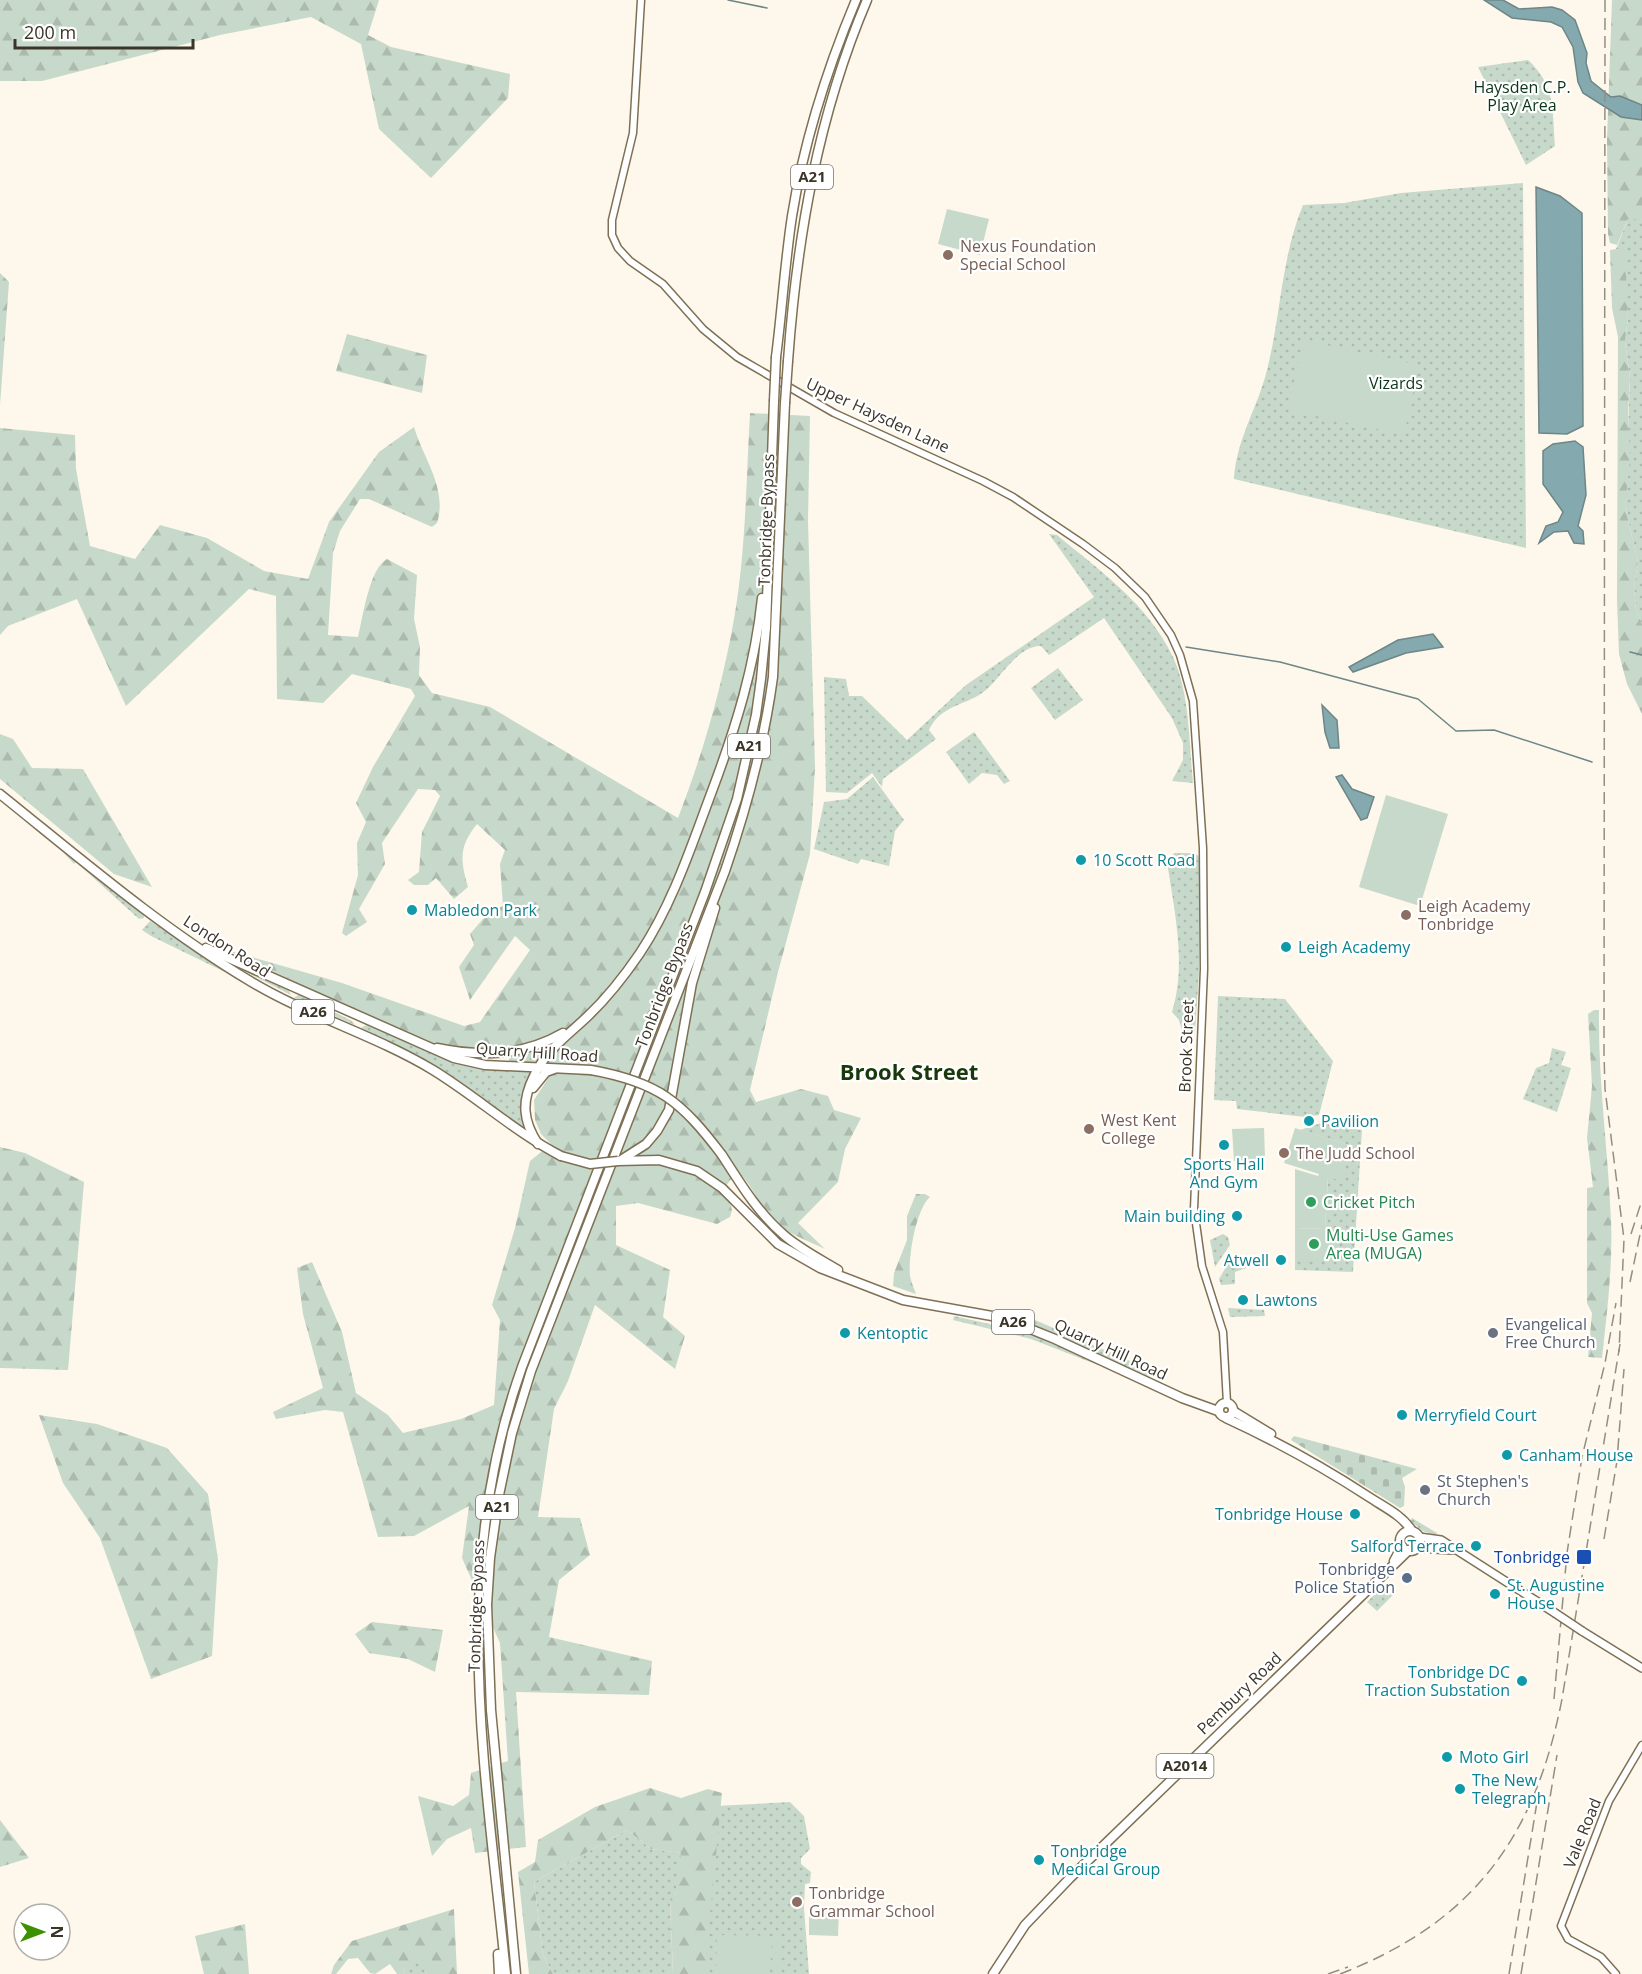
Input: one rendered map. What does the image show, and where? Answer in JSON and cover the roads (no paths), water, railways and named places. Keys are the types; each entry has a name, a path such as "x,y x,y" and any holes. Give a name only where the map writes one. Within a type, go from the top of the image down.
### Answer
{"main road":[{"name":"Tonbridge Bypass","path":"506,1974 477,1656 480,1556 495,1458 522,1366 705,892 736,798 756,715 761,679 770,528 776,357 792,216 801,169 825,80 856,0"},
{"name":"Tonbridge Bypass","path":"516,1974 487,1657 490,1558 499,1495 512,1433 531,1371 725,871 758,764 773,677 785,403 794,281 810,188 831,99 849,43 867,0"},
{"path":"538,1144 525,1119 526,1098 539,1067 548,1052 602,1002 640,952 665,910 683,872 740,716 758,634 770,528"},
{"name":"London Road","path":"0,794 110,883 252,983 391,1047 433,1070 538,1144 561,1156 590,1164 618,1161 635,1156"},
{"path":"635,1156 657,1131 669,1110 692,983 725,871"},
{"name":"Quarry Hill Road","path":"197,944 419,1044 469,1063 591,1070 634,1079 663,1093 688,1113 722,1155 754,1203 785,1236 852,1278"},
{"path":"419,1044 471,1055 503,1053 540,1044 578,1025"},
{"path":"526,1098 538,1080 555,1069"},
{"name":"Quarry Hill Road","path":"635,1156 658,1160 697,1172 722,1188 778,1244 820,1268 852,1278 903,1300 1003,1318 1055,1339 1182,1398 1218,1411"},
{"path":"1285,1446 1274,1435 1233,1411 1227,1403 1221,1405 1218,1411 1226,1418 1285,1446 1404,1520 1416,1534 1441,1540 1642,1668"},
{"path":"1226,1418 1233,1411"},
{"path":"1392,1512 1407,1545"},
{"path":"1407,1545 1416,1534"},
{"name":"Pembury Road","path":"993,1974 1025,1925 1070,1878 1390,1569 1416,1534"},
{"path":"1407,1545 1455,1551"},
{"path":"496,1873 499,1974"}],"street":[{"name":"Upper Haysden Lane","path":"641,0 631,144 612,220 612,235 618,248 630,261 663,284 703,329 737,357 834,413 932,456 1013,497 1083,544 1130,582 1145,597 1165,625 1186,671 1193,701 1200,793"},
{"name":"Brook Street","path":"1200,793 1204,969 1194,1209 1202,1266 1222,1323 1227,1403"},
{"name":"Vale Road","path":"1616,1974 1601,1957 1564,1935 1561,1921 1609,1801 1642,1745"}],"water":[{"path":"1484,0 1503,0 1519,9 1552,7 1562,10 1575,20 1587,53 1586,63 1591,81 1611,97 1620,96 1642,105 1642,120 1621,117 1583,93 1578,82 1573,47 1562,27 1551,22 1512,18"},
{"path":"1536,187 1560,196 1582,213 1583,426 1567,434 1539,433"},
{"path":"1575,441 1583,447 1586,495 1578,526 1583,531 1584,544 1574,543 1568,531 1554,532 1539,543 1546,526 1558,522 1563,512 1543,484 1543,451 1553,444"},
{"path":"1433,634 1443,647 1406,653 1353,672 1349,667 1398,640"},
{"path":"1322,705 1337,720 1339,748 1330,748 1325,732"},
{"path":"1342,775 1352,789 1374,797 1367,818 1361,820 1336,777"}],"waterway":[{"path":"728,0 767,8"},
{"path":"1186,647 1280,662 1418,699 1456,731 1494,730 1592,762"},
{"path":"1630,652 1642,655"}],"railway":[{"path":"1605,0 1604,1053 1605,1089 1624,1239 1619,1352"},
{"path":"1631,1234 1642,1200"},
{"path":"1630,1282 1642,1225"},
{"path":"1554,1699 1567,1553 1582,1457 1605,1363 1616,1303"},
{"path":"1340,1974 1387,1953 1427,1928 1462,1901 1491,1869 1515,1833 1535,1793 1550,1748 1562,1699 1620,1344"},
{"path":"1604,1539 1617,1461 1624,1369"},
{"path":"1521,1974 1557,1755"},
{"path":"1509,1974 1537,1802"},
{"path":"1328,1974 1348,1967"}],"place":[{"name":"Nexus Foundation Special School","path":"948,255"},
{"name":"10 Scott Road","path":"1081,860"},
{"name":"Mabledon Park","path":"412,910"},
{"name":"Leigh Academy Tonbridge","path":"1406,915"},
{"name":"Leigh Academy","path":"1286,947"},
{"name":"Pavilion","path":"1309,1121"},
{"name":"West Kent College","path":"1089,1129"},
{"name":"Sports Hall And Gym","path":"1224,1145"},
{"name":"The Judd School","path":"1284,1153"},
{"name":"Cricket Pitch","path":"1311,1202"},
{"name":"Main building","path":"1237,1216"},
{"name":"Multi-Use Games Area (MUGA)","path":"1314,1244"},
{"name":"Atwell","path":"1281,1260"},
{"name":"Lawtons","path":"1243,1300"},
{"name":"Kentoptic","path":"845,1333"},
{"name":"Evangelical Free Church","path":"1493,1333"},
{"name":"Merryfield Court","path":"1402,1415"},
{"name":"Canham House","path":"1507,1455"},
{"name":"St Stephen's Church","path":"1425,1490"},
{"name":"Tonbridge House","path":"1355,1514"},
{"name":"Salford Terrace","path":"1476,1546"},
{"name":"Tonbridge","path":"1584,1557"},
{"name":"Tonbridge Police Station","path":"1407,1578"},
{"name":"St. Augustine House","path":"1495,1594"},
{"name":"Tonbridge DC Traction Substation","path":"1522,1681"},
{"name":"Moto Girl","path":"1447,1757"},
{"name":"The New Telegraph","path":"1460,1789"},
{"name":"Tonbridge Medical Group","path":"1039,1860"},
{"name":"Tonbridge Grammar School","path":"797,1902"}],"district":[{"name":"Brook Street","path":"909,1072"}],"park label":[{"name":"Haysden C.P. Play Area","path":"1522,96"},
{"name":"Vizards","path":"1396,383"}]}
